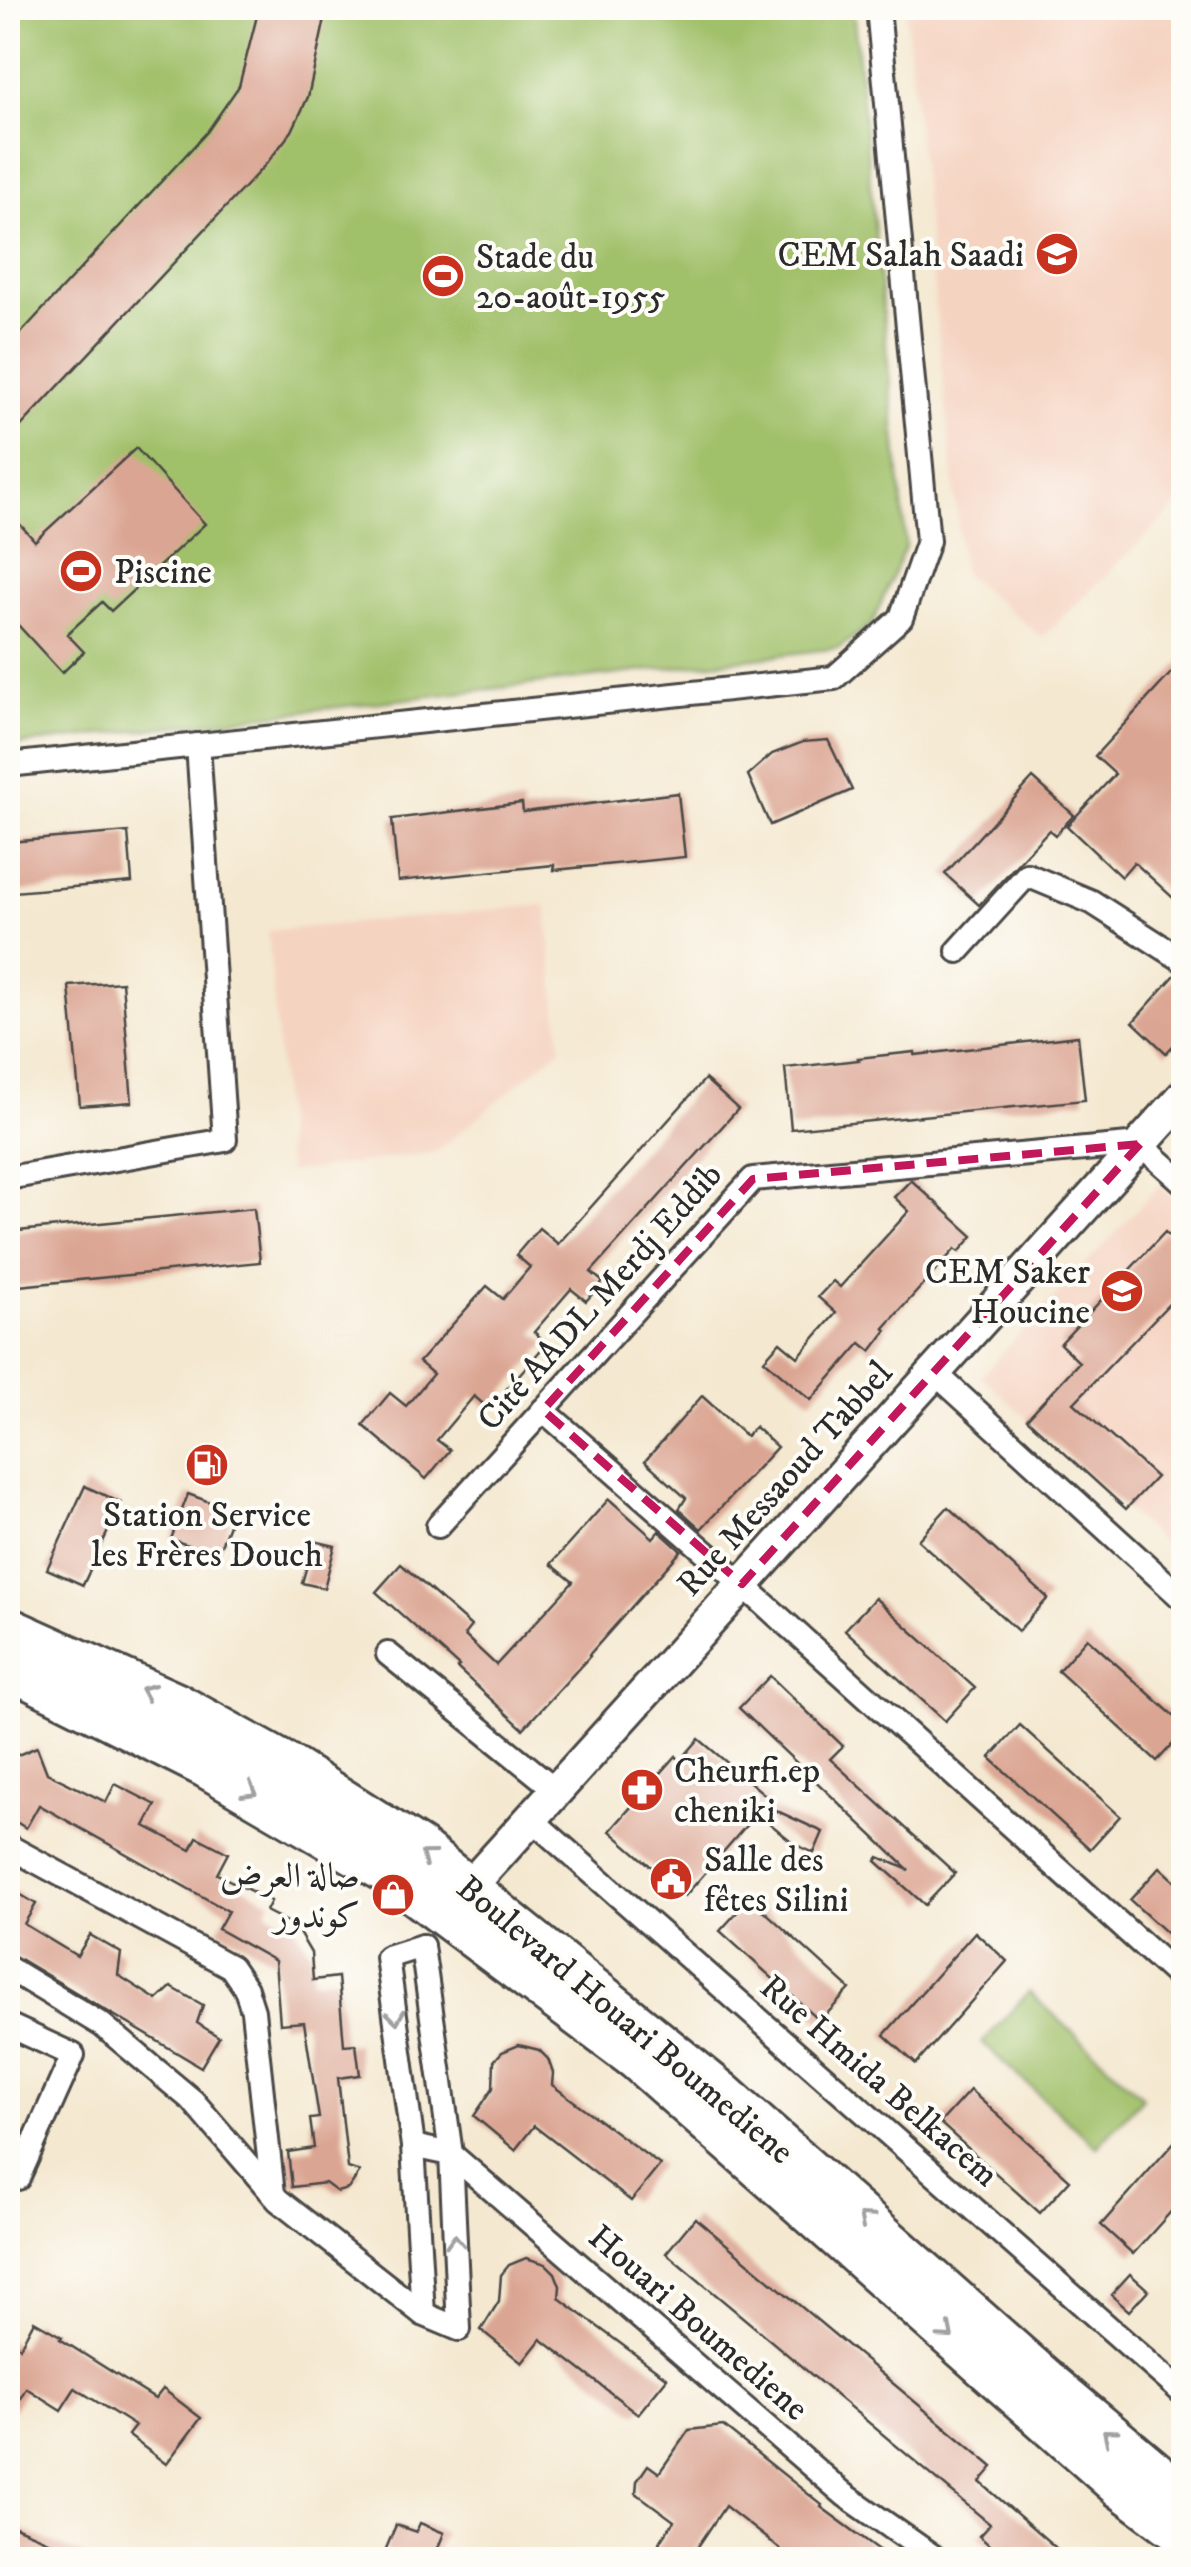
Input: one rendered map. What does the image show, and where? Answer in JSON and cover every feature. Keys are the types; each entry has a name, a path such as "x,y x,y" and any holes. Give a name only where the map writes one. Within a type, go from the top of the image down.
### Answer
{"highway":[{"name":"Boulevard Houari Boumediene","path":"9,1662 206,1766 386,1871 638,2060 1107,2474 1184,2534"},
{"name":"Boulevard Houari Boumediene","path":"445,1916 720,2092 1052,2386 1184,2497"}],"street":[{"path":"8,765 834,678 901,618 928,541 878,8"},
{"path":"8,1178 225,1140 198,745"},
{"path":"958,952 1028,874 1092,902 1184,960"},
{"name":"Rue Messaoud Tabbel","path":"445,1916 1184,1096"},
{"path":"1140,1144 1184,1182"},
{"name":"Cité AADL Merdj Eddib","path":"438,1526 753,1179 1140,1144"},
{"path":"934,1372 1184,1600"},
{"path":"543,1410 1184,1982"},
{"path":"388,1654 556,1790"},
{"name":"Rue Hmida Belkacem","path":"530,1818 1184,2394"},
{"path":"8,1846 231,1967 246,1989 253,2011 273,2194"},
{"path":"423,2314 414,2146 388,1957 445,1916"},
{"path":"8,1968 102,2025 193,2101 273,2194 423,2314 459,2329 445,1916"},
{"path":"8,2024 73,2054 18,2178 8,2173"},
{"name":"Houari Boumediene","path":"414,2146 451,2154 845,2495 938,2560"}],"highlighted area":[{"path":"1140,1144 742,1584 543,1410 753,1179"}],"shaded area":[{"name":"CEM Salah Saadi","path":"905,8 1183,8 1183,500 1042,637 963,573"},
{"path":"546,905 561,1048 436,1152 288,1173 268,931"},
{"name":"CEM Saker Houcine","path":"1160,1185 1183,1207 1183,1562 981,1376"}],"green space":[{"name":"Stade du 20-août-1955","path":"8,8 853,8 906,545 872,624 839,648 8,746"},
{"path":"1029,1992 1143,2097 1097,2147 982,2043"}],"building":[{"path":"259,8 325,8 308,97 292,131 267,163 8,440 8,347 207,132 239,86"},
{"name":"Piscine","path":"136,448 205,524 111,611 102,602 67,634 84,652 62,673 8,614 8,511 35,541"},
{"path":"1184,659 1184,908 1134,862 1121,877 1067,826 1115,774 1095,756"},
{"path":"828,740 852,790 770,825 748,775 772,754 803,742"},
{"path":"1033,778 1074,815 1055,835 1049,830 979,905 945,874"},
{"path":"678,793 685,857 398,881 392,819 522,803 523,812"},
{"path":"128,832 132,882 14,892 9,842"},
{"path":"1176,974 1184,976 1184,1034 1166,1053 1133,1022"},
{"path":"122,982 132,1102 80,1106 69,986"},
{"path":"1078,1036 1085,1100 791,1129 785,1068"},
{"path":"705,1079 738,1109 591,1272 603,1282 586,1301 571,1289 534,1332 547,1343 489,1409 474,1396 437,1440 450,1450 426,1479 363,1425 390,1393 406,1406 433,1374 419,1362 443,1335 487,1286 503,1299 530,1267 516,1255 539,1228 558,1244"},
{"path":"911,1180 973,1236 959,1252 955,1249 884,1328 887,1330 871,1351 861,1343 811,1400 764,1360 780,1342 798,1357 836,1313 818,1297 833,1281 840,1287 909,1211 894,1197"},
{"path":"254,1208 260,1262 8,1287 8,1232"},
{"path":"1165,1232 1184,1250 1184,1288 1074,1403 1156,1477 1126,1509 1027,1419 1079,1362 1060,1344"},
{"path":"702,1396 746,1436 755,1427 777,1447 701,1529 679,1509 686,1498 645,1461"},
{"path":"85,1486 121,1503 83,1585 47,1569"},
{"path":"188,1494 234,1511 217,1556 171,1539"},
{"path":"609,1499 653,1538 659,1531 681,1551 523,1729 376,1592 401,1564 471,1626 464,1635 496,1665 573,1582 551,1564"},
{"path":"948,1507 1048,1598 1018,1631 918,1540"},
{"path":"314,1541 335,1546 324,1588 302,1583"},
{"path":"875,1598 975,1688 945,1721 845,1630"},
{"path":"1087,1638 1184,1725 1184,1732 1157,1761 1058,1671"},
{"path":"770,1676 843,1746 830,1759 955,1873 925,1905 876,1861 879,1857 909,1870 739,1708"},
{"path":"1020,1725 1120,1816 1090,1849 990,1758"},
{"path":"699,1739 770,1799 764,1805 823,1832 814,1853 796,1845 757,1813 685,1896 610,1831 676,1756 680,1761"},
{"path":"37,1747 47,1773 106,1802 115,1784 156,1805 145,1826 191,1850 197,1837 228,1853 217,1874 271,1901 266,1911 295,1926 311,1953 313,1980 338,1977 344,2045 356,2044 360,2075 338,2078 348,2168 360,2172 348,2189 337,2192 325,2183 292,2187 288,2152 314,2148 310,2119 319,2118 304,2022 280,2024 275,1961 218,1929 228,1911 39,1805 26,1828 8,1817 8,1759"},
{"path":"1160,1867 1184,1889 1184,1949 1130,1900"},
{"path":"8,1887 36,1904 24,1924 77,1956 90,1935 121,1953 118,1975 157,2000 171,1987 203,2005 197,2023 219,2037 201,2067 8,1952"},
{"path":"750,1898 850,1989 820,2021 720,1931"},
{"path":"975,1932 1007,1961 916,2064 884,2035"},
{"path":"519,2045 539,2050 548,2059 552,2085 660,2165 631,2201 534,2126 515,2150 474,2116 493,2088 494,2061 502,2052"},
{"path":"970,2090 1070,2180 1040,2213 940,2123"},
{"path":"1184,2131 1184,2197 1133,2254 1101,2225"},
{"path":"695,2218 993,2467 980,2482 1070,2560 1006,2560 979,2536 990,2524 666,2253"},
{"path":"526,2258 546,2264 555,2273 559,2298 667,2378 638,2414 541,2339 522,2363 481,2330 499,2301 501,2275 509,2265"},
{"path":"1130,2274 1148,2290 1129,2311 1111,2295"},
{"path":"34,2321 155,2399 163,2389 201,2418 166,2464 128,2435 135,2426 75,2388 61,2410 26,2388 8,2420 8,2340 20,2347"},
{"path":"723,2426 893,2560 799,2560 725,2506 689,2560 648,2560 674,2521 636,2493 637,2481 648,2465 659,2473 689,2430"},
{"path":"420,2523 444,2533 433,2560 407,2560 385,2551 396,2525 416,2532"},
{"path":"8,2524 91,2559 91,2560 8,2560"}],"place":[{"name":"CEM Salah Saadi","path":"1057,254"},
{"name":"Stade du 20-août-1955","path":"443,276"},
{"name":"Piscine","path":"81,571"},
{"name":"CEM Saker Houcine","path":"1122,1291"},
{"name":"Station Service les Frères Douch","path":"207,1465"},
{"name":"Cheurfi.ep cheniki","path":"642,1790"},
{"name":"Salle des fêtes Silini","path":"671,1879"},
{"name":"صالة العرض كوندور","path":"393,1895"}]}
